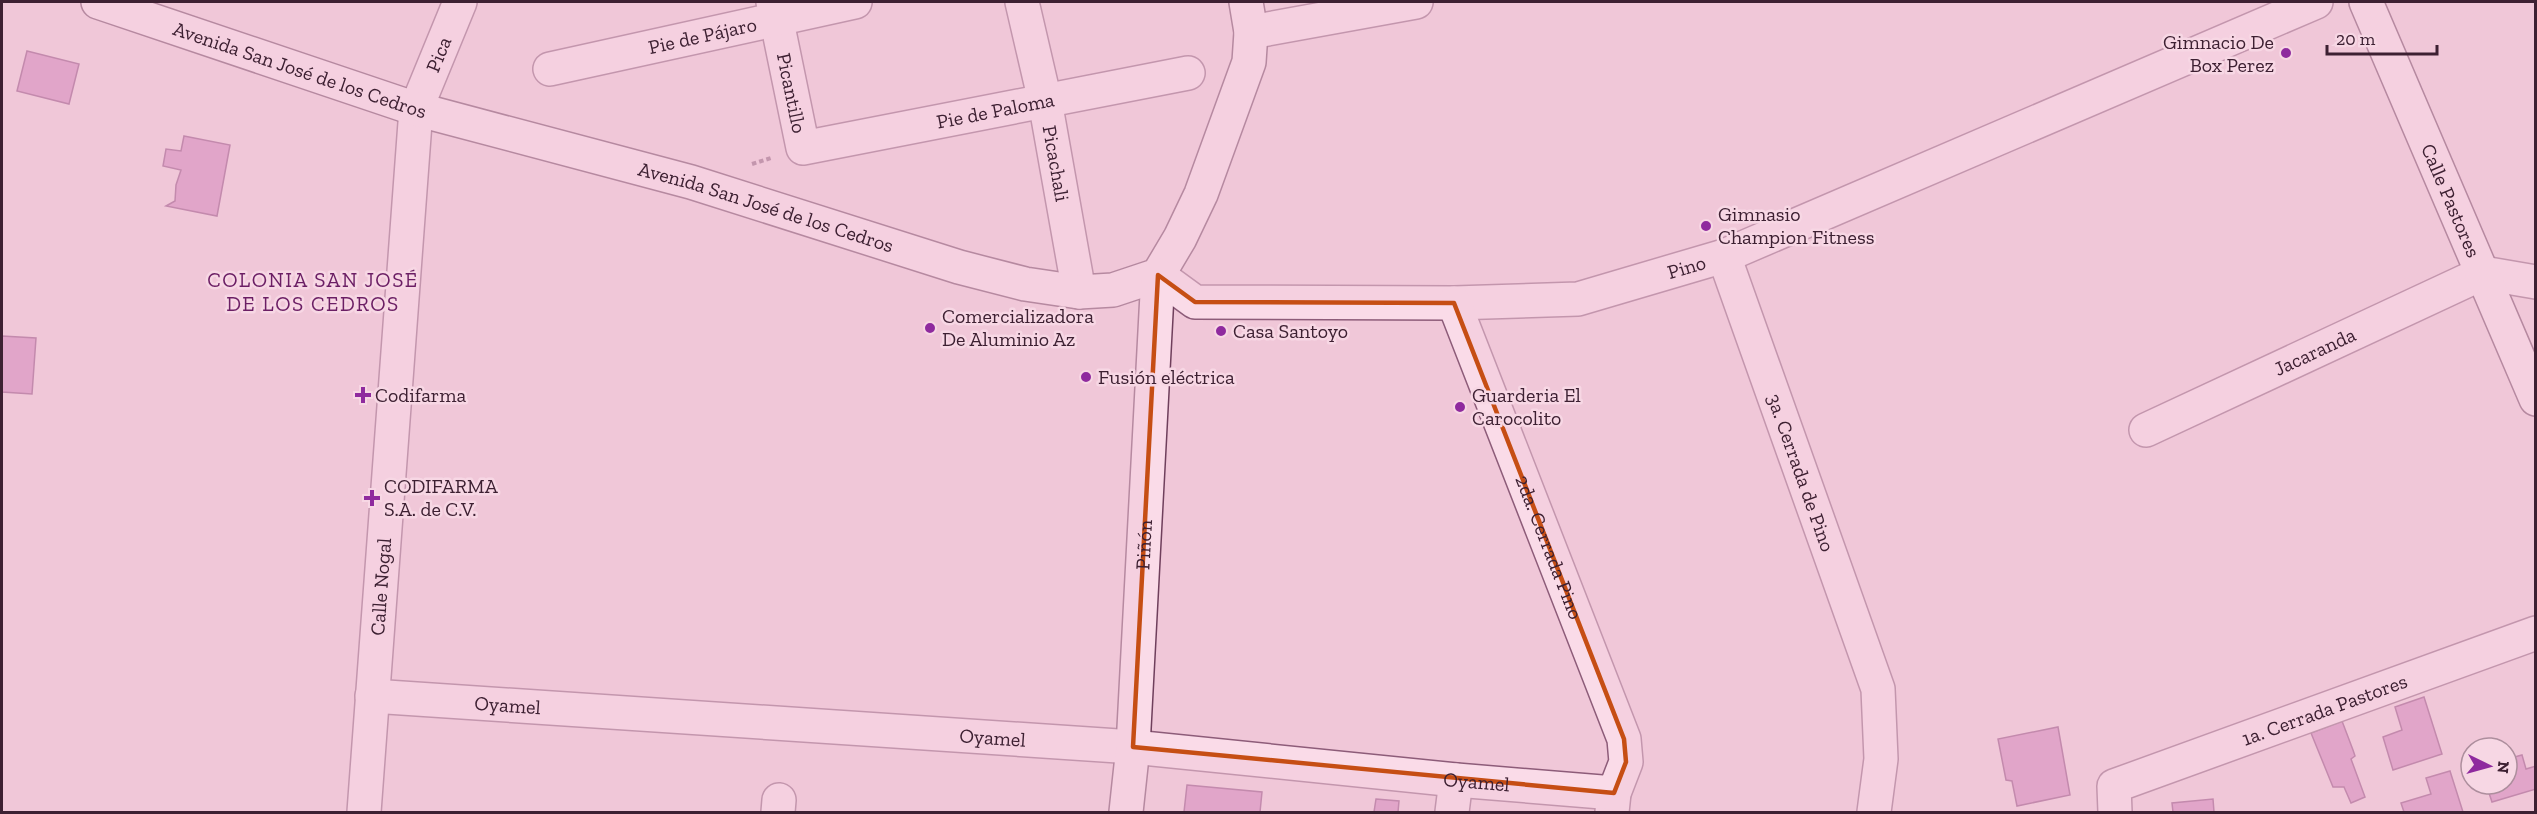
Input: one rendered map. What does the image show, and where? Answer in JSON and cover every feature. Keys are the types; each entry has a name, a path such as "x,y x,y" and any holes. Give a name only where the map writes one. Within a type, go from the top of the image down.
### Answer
{"street":[{"name":"Avenida San José de los Cedros","path":"98,2 416,109 691,182 960,267 1025,284 1079,292 1113,290 1158,275"},
{"name":"Pica","path":"416,109 460,2"},
{"name":"Pie de Pájaro","path":"550,69 775,10 855,2"},
{"name":"Picachali","path":"1023,2 1045,101 1079,292"},
{"path":"1158,275 1180,238 1205,183 1249,62 1249,16 1416,2"},
{"name":"Pino","path":"1158,275 1195,302 1454,303 1578,299 1724,256 2316,2"},
{"name":"Calle Pastores","path":"2366,2 2535,399"},
{"name":"Picantillo","path":"775,10 803,148"},
{"name":"Pie de Paloma","path":"803,148 1188,73"},
{"name":"Calle Nogal","path":"364,813 416,109"},
{"name":"3a. Cerrada de Pino","path":"1724,256 1878,689 1881,759 1874,813"},
{"path":"2483,273 2535,282"},
{"name":"Jacaranda","path":"2146,430 2483,273"},
{"name":"Piñón","path":"1126,813 1133,747 1158,275"},
{"name":"2da. Cerrada Pino","path":"1454,303 1624,739 1626,762 1613,803"},
{"name":"1a. Cerrada Pastores","path":"2115,799 2535,633"},
{"name":"Oyamel","path":"372,696 1133,747 1456,780 1613,803"},
{"path":"1452,813 1456,780"}],"highlighted area":[{"path":"1158,275 1195,302 1454,303 1624,739 1626,762 1614,793 1133,747"}],"building":[{"path":"27,51 79,64 69,104 17,91"},
{"path":"184,136 230,145 217,216 166,206 175,201 176,185 181,170 163,166 166,149 181,151"},
{"path":"2,336 36,338 32,394 2,392"},
{"path":"2424,697 2442,754 2393,770 2383,737 2402,730 2395,707"},
{"path":"2342,721 2355,756 2351,759 2365,797 2351,803 2344,787 2333,787 2311,733"},
{"path":"2058,727 2070,795 2017,806 2012,781 2006,780 1998,739"},
{"path":"2522,755 2526,769 2536,766 2536,789 2519,794 2519,756"},
{"path":"2450,771 2463,812 2404,812 2401,803 2431,794 2426,778"},
{"path":"1187,785 1262,792 1260,812 1184,812"},
{"path":"2490,796 2512,796 2492,802"},
{"path":"1376,799 1399,801 1398,812 1374,812"},
{"path":"2213,799 2214,812 2173,812 2172,803"}],"place":[{"name":"Gimnacio De Box Perez","path":"2286,53"},
{"name":"Gimnasio Champion Fitness","path":"1706,226"},
{"name":"Comercializadora De Aluminio Az","path":"930,328"},
{"name":"Casa Santoyo","path":"1221,331"},
{"name":"Fusión eléctrica","path":"1086,377"},
{"name":"Codifarma","path":"363,395"},
{"name":"Guarderia El Carocolito","path":"1460,407"},
{"name":"CODIFARMA S.A. de C.V.","path":"372,498"}],"district":[{"name":"COLONIA SAN JOSÉ DE LOS CEDROS","path":"313,291"}]}
